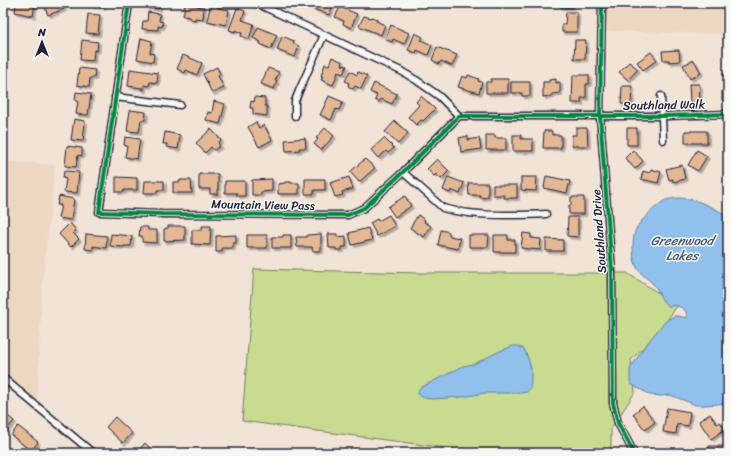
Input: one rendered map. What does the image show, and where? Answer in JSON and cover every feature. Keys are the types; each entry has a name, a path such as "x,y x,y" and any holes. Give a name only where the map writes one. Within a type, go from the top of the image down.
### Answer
{"street":[{"name":"Mountain View Pass","path":"129,3 99,212 348,215 364,208 403,172 459,116"},
{"path":"256,3 401,71 439,96 459,116 600,116"},
{"name":"Southland Drive","path":"602,3 600,116 612,271 613,403 618,423 634,453"},
{"path":"294,116 295,101 324,35"},
{"path":"661,96 663,140"},
{"path":"115,97 180,105"},
{"name":"Southland Walk","path":"600,116 728,114"},
{"path":"403,172 435,202 452,211 480,214 546,214"},
{"path":"3,378 93,453"}],"shaded area":[{"path":"600,3 728,3 728,34 602,31"},
{"path":"3,161 55,165 42,283 37,404 3,372"}],"green space":[{"path":"254,269 422,273 627,273 660,294 680,302 660,330 631,360 635,392 611,429 611,453 455,453 454,449 242,421"}],"water":[{"name":"Greenwood Lakes","path":"676,198 699,202 728,216 728,403 696,405 670,395 650,395 631,384 630,369 642,350 661,326 674,316 687,317 686,312 683,309 674,305 670,307 663,301 654,285 638,268 633,252 633,242 636,229 641,222 661,203"},
{"path":"513,346 518,346 524,349 528,358 531,369 531,383 527,392 484,393 462,397 434,399 424,398 419,395 418,390 420,388 463,366 474,364"}],"building":[{"path":"16,3 35,3 33,16 15,12"},
{"path":"43,3 61,3 64,9 48,15"},
{"path":"91,3 103,3 103,7 91,6"},
{"path":"146,3 163,4 159,4 159,9 145,7"},
{"path":"211,3 219,3 218,8 229,10 226,25 207,21"},
{"path":"313,3 334,3 329,15 311,8"},
{"path":"561,3 572,3 572,7 560,7"},
{"path":"185,5 204,7 203,19 195,18 195,20 190,19 190,17 183,16"},
{"path":"340,7 357,14 351,28 343,24 344,21 335,17"},
{"path":"237,8 245,11 242,20 254,24 249,39 241,36 242,33 235,30 235,32 229,30"},
{"path":"148,12 160,14 159,21 163,22 162,27 158,26 158,30 142,29 143,21 147,21"},
{"path":"566,12 577,12 577,32 562,32 562,24 565,24"},
{"path":"88,14 100,15 98,34 86,33"},
{"path":"364,16 377,19 376,21 385,25 381,35 359,26"},
{"path":"391,25 409,33 404,44 393,39 392,42 385,39"},
{"path":"258,27 277,35 271,49 260,44 261,42 253,38"},
{"path":"415,33 423,37 421,40 432,45 428,55 417,50 416,53 408,50"},
{"path":"282,36 294,41 293,44 299,46 295,57 277,50"},
{"path":"141,38 152,41 150,53 154,54 153,62 137,59"},
{"path":"82,40 98,42 97,51 94,50 93,61 80,60"},
{"path":"575,40 586,40 585,59 574,59"},
{"path":"437,47 457,55 452,66 441,61 439,64 432,60"},
{"path":"679,50 680,61 669,62 669,60 663,60 662,51"},
{"path":"651,52 657,60 643,70 637,62"},
{"path":"183,55 202,63 197,75 186,70 185,73 177,69"},
{"path":"332,57 343,62 342,65 347,66 343,74 338,72 333,85 321,80 323,77 321,76 325,64 329,65"},
{"path":"694,60 701,73 690,79 683,65"},
{"path":"629,62 638,69 628,80 619,72"},
{"path":"217,67 220,74 218,76 224,88 212,93 203,74"},
{"path":"728,67 728,78 723,75"},
{"path":"79,68 95,70 94,78 90,78 89,87 77,85"},
{"path":"268,68 279,72 275,81 277,81 274,89 261,84"},
{"path":"130,69 158,73 157,83 150,82 149,86 144,85 144,90 141,90 142,88 128,86"},
{"path":"350,71 357,75 358,72 367,76 361,89 355,86 353,89 348,86 349,83 345,81"},
{"path":"468,75 479,79 478,81 482,82 479,93 458,87 462,76 467,78"},
{"path":"573,75 589,75 589,84 586,84 586,98 581,98 581,103 572,103"},
{"path":"491,79 508,79 508,93 486,93 486,82 491,82"},
{"path":"556,79 556,83 560,82 560,93 543,97 543,82 549,82 549,80"},
{"path":"511,82 530,82 530,96 522,96 522,93 511,93"},
{"path":"374,83 397,94 392,104 381,99 379,102 375,100 377,95 370,92"},
{"path":"689,84 699,84 699,102 690,102"},
{"path":"622,86 632,86 631,105 621,104"},
{"path":"722,91 728,91 728,100 722,100"},
{"path":"76,92 91,94 88,115 76,114 78,101 75,101"},
{"path":"329,96 343,102 339,110 336,109 331,120 320,115"},
{"path":"421,96 435,109 423,121 421,120 416,125 408,117 419,105 416,102"},
{"path":"255,97 265,98 267,116 253,114 253,108 250,108 251,101 254,102"},
{"path":"214,101 225,104 220,124 206,120 208,112 212,113"},
{"path":"130,110 146,112 145,120 141,120 139,132 127,131"},
{"path":"74,119 85,121 83,141 71,140"},
{"path":"395,121 408,133 398,144 385,132"},
{"path":"256,122 259,128 264,125 272,140 259,147 248,127"},
{"path":"325,128 334,136 321,150 314,144 318,139 316,138"},
{"path":"576,128 587,128 588,146 572,146 572,135 576,135"},
{"path":"627,128 637,128 637,145 627,145"},
{"path":"211,129 221,140 218,143 220,146 214,150 211,147 205,153 196,143"},
{"path":"544,131 552,131 552,135 561,135 561,148 543,148"},
{"path":"685,131 707,131 707,143 685,143"},
{"path":"165,132 180,135 178,149 167,147 167,144 163,144"},
{"path":"486,135 495,135 495,138 506,138 506,150 486,150"},
{"path":"513,135 521,135 521,139 533,139 533,151 513,151"},
{"path":"468,136 468,140 479,138 481,149 461,152 459,138"},
{"path":"125,137 140,139 137,159 125,157 127,146 124,145"},
{"path":"305,138 306,148 286,151 285,140"},
{"path":"384,138 394,148 388,153 386,151 378,158 371,150"},
{"path":"67,146 82,148 82,156 78,155 76,167 65,166"},
{"path":"633,150 643,161 635,169 625,158"},
{"path":"697,150 707,156 698,171 688,165"},
{"path":"365,159 375,168 359,182 350,172"},
{"path":"437,159 449,171 441,179 436,174 434,176 427,169"},
{"path":"682,165 685,179 673,182 673,179 669,180 666,169"},
{"path":"651,169 661,172 658,183 641,179 643,171 650,173"},
{"path":"64,171 79,172 77,193 64,192 66,179 63,178"},
{"path":"199,174 218,174 218,194 210,194 210,189 199,189"},
{"path":"546,176 570,181 567,193 544,188"},
{"path":"116,177 137,178 137,190 124,190 124,192 116,192"},
{"path":"349,177 353,189 342,192 343,195 335,197 330,183"},
{"path":"448,177 464,183 460,194 451,190 450,193 443,190"},
{"path":"521,177 537,177 536,191 521,190"},
{"path":"272,179 272,191 261,192 261,195 252,195 252,180"},
{"path":"305,179 325,179 325,190 314,190 314,194 305,194"},
{"path":"180,180 191,180 192,193 173,193 173,182 180,182"},
{"path":"145,181 164,181 164,190 157,190 157,193 144,193"},
{"path":"225,181 245,181 245,196 237,196 237,193 225,193"},
{"path":"285,182 299,183 299,194 278,194 278,184"},
{"path":"468,183 488,183 488,197 480,198 480,195 469,195"},
{"path":"493,185 517,185 517,198 504,198 504,195 493,195"},
{"path":"59,196 74,199 71,220 58,218 61,205 57,205"},
{"path":"405,196 411,206 395,217 388,207"},
{"path":"571,197 584,197 584,214 569,214"},
{"path":"389,215 395,226 377,236 370,223 377,219 378,221"},
{"path":"418,215 425,220 424,222 431,226 424,237 410,228"},
{"path":"568,217 578,217 578,237 567,236"},
{"path":"70,223 76,230 73,233 79,239 71,247 59,234"},
{"path":"168,226 185,226 185,240 164,241 164,229 168,228"},
{"path":"202,226 211,226 210,245 192,244 192,230 202,230"},
{"path":"140,227 148,227 148,230 157,230 157,243 142,242 142,236 139,236"},
{"path":"368,228 372,240 352,245 349,233"},
{"path":"441,230 449,232 449,236 460,238 458,249 438,245"},
{"path":"523,233 531,234 531,238 541,239 540,250 521,248"},
{"path":"86,234 107,236 106,248 93,246 93,250 85,249"},
{"path":"111,234 132,236 131,246 110,246"},
{"path":"321,234 321,251 313,251 312,247 297,247 296,237 307,237 307,235"},
{"path":"328,234 337,234 337,237 346,236 346,247 342,247 342,250 329,248"},
{"path":"236,235 236,243 233,243 233,248 222,248 222,252 216,252 216,236"},
{"path":"247,235 267,235 267,248 247,248"},
{"path":"283,235 291,235 291,248 272,248 272,237 283,237"},
{"path":"469,235 489,235 488,247 469,247"},
{"path":"494,235 508,235 508,240 515,240 515,252 494,252"},
{"path":"546,239 563,240 563,251 546,251"},
{"path":"643,406 655,422 645,430 633,414"},
{"path":"667,408 690,412 688,426 677,424 676,434 663,432"},
{"path":"3,412 14,421 6,430 3,427"},
{"path":"710,414 717,424 720,422 725,429 711,439 699,421"},
{"path":"115,417 132,433 123,443 106,427"},
{"path":"18,426 38,442 31,451 11,435"},
{"path":"145,443 155,453 136,453"},
{"path":"709,446 725,446 725,453 708,453"},
{"path":"43,447 52,453 38,453"}],"cycle path":[{"path":"129,3 99,212 162,214 348,215 364,208 403,172 459,116 666,116 728,114"},
{"path":"602,3 600,116 612,271 613,403 618,423 634,453"}]}
